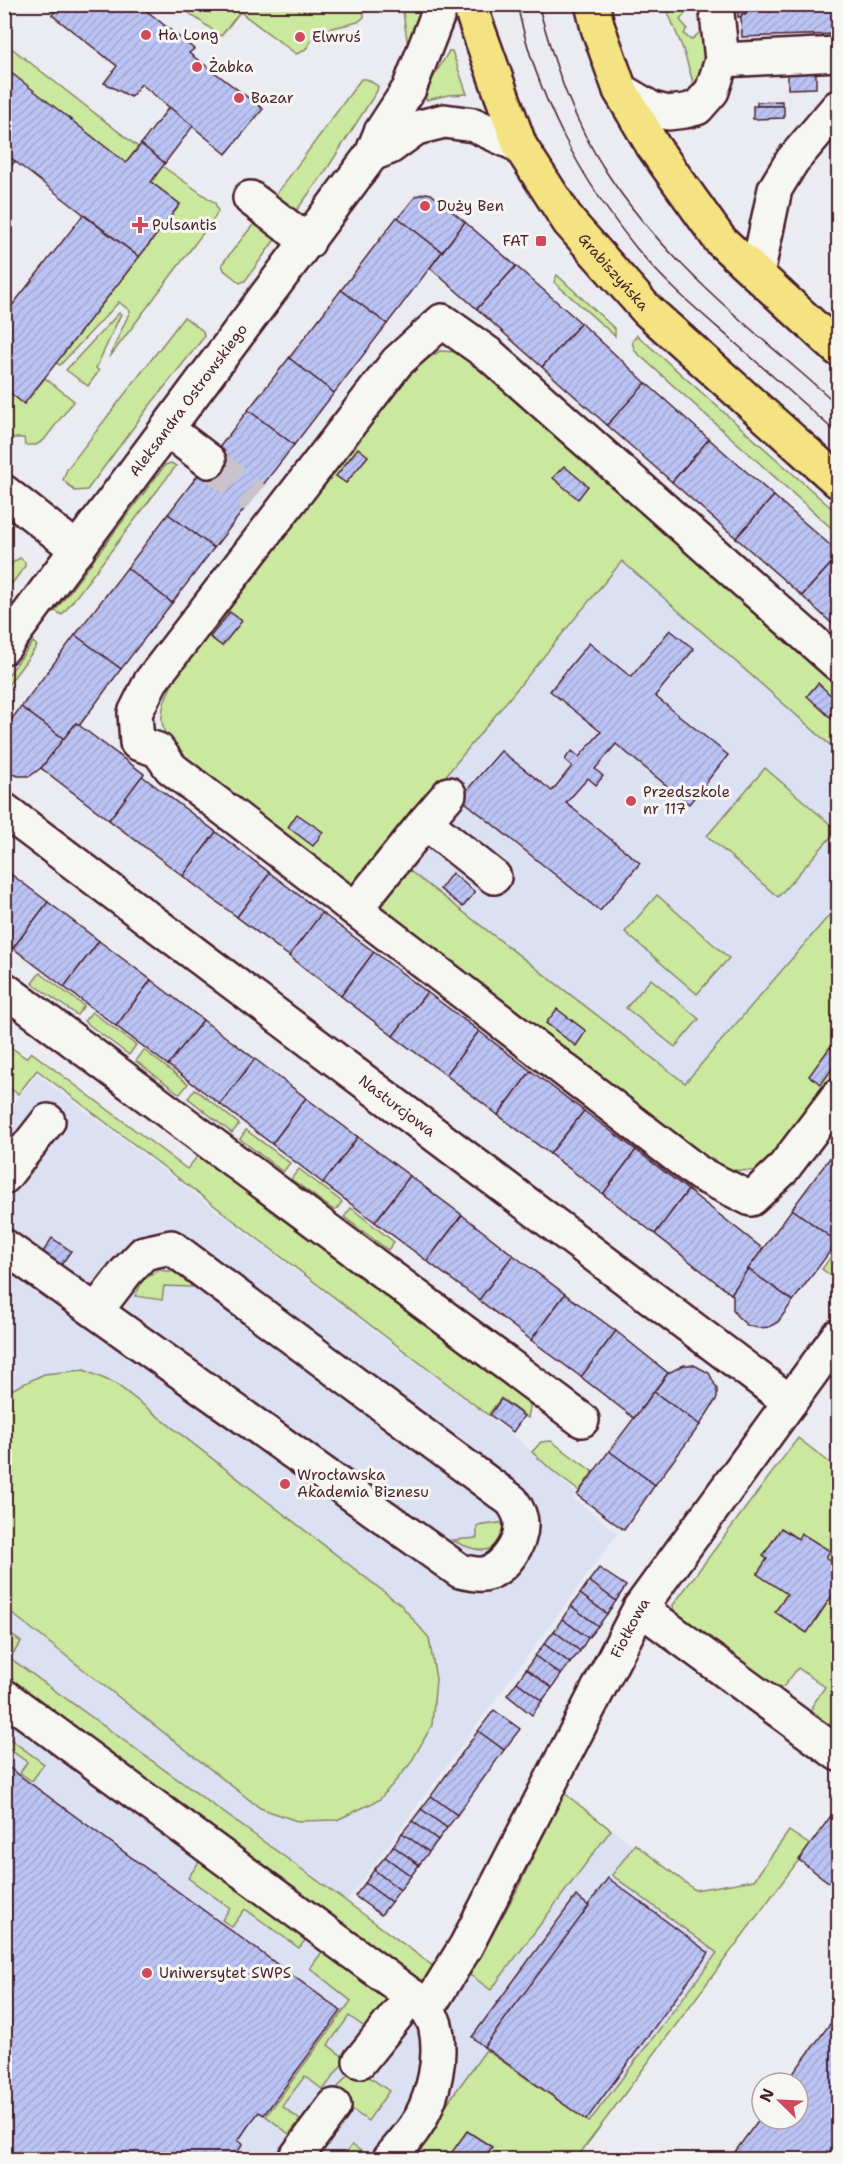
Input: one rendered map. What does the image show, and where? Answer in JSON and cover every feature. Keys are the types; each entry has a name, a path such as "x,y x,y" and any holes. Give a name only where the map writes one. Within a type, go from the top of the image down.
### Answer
{"main road":[{"name":"Grabiszyńska","path":"469,4 520,147 569,222 647,310 838,481"},
{"path":"592,4 620,90 653,146 720,240 838,349"}],"street":[{"name":"Aleksandra Ostrowskiego","path":"4,647 372,154 381,132 409,89 442,4"},
{"path":"620,90 652,109 668,112 697,108 712,91 722,60 716,4"},
{"path":"722,60 838,54"},
{"path":"757,274 775,189 792,160 838,107"},
{"name":"Aleksandra Ostrowskiego","path":"372,154 390,147 411,131 444,121 474,125 520,147"},
{"path":"250,198 308,242"},
{"path":"838,664 490,355 442,321 397,362 266,507 151,681 135,713 137,743 158,750 171,768 700,1174 751,1198 782,1170 838,1096"},
{"path":"168,430 209,461"},
{"path":"4,492 78,550"},
{"path":"355,909 449,794"},
{"name":"Nasturcjowa","path":"4,810 790,1402"},
{"path":"425,822 494,877"},
{"path":"4,990 582,1420"},
{"path":"4,1177 48,1121"},
{"path":"4,1246 460,1571 485,1574 499,1567 510,1556 522,1523 512,1501 171,1246 144,1253 96,1311"},
{"name":"Fiołkowa","path":"360,2061 420,2003 466,1946 640,1608 838,1336"},
{"path":"640,1608 838,1754"},
{"path":"4,1695 420,2003 436,2028 437,2059 432,2092 420,2121 389,2160"},
{"path":"294,2160 334,2106"}],"shaded area":[{"name":"Przedszkole nr 117","path":"622,561 838,752 838,905 685,1083 383,851"},
{"path":"37,1074 521,1442 576,1493 573,1498 618,1533 347,1901 454,1981 467,1973 491,1990 610,1827 746,1931 576,2159 5,2159 4,1116"}],"green space":[{"path":"364,4 364,17 358,22 315,32 306,49 296,54 240,12 221,36 178,5"},
{"path":"402,5 425,5 409,54"},
{"path":"665,5 692,5 680,20 687,28 684,34 691,40 706,27 708,58 704,72 694,85 683,49"},
{"path":"5,43 138,147 126,163 5,69"},
{"path":"449,51 452,51 467,94 448,95 427,100 424,93"},
{"path":"361,79 367,79 378,86 377,91 325,172 293,215 272,200"},
{"path":"162,166 215,203 218,211 215,217 109,358 130,311 119,302 60,365 56,363 180,205 151,182"},
{"path":"256,221 276,238 245,281 240,283 224,270 222,264"},
{"path":"557,275 615,329 615,336 554,282"},
{"path":"119,313 121,314 96,368 99,371 88,386 66,370"},
{"path":"184,317 203,331 204,337 87,490 75,491 63,480 67,469"},
{"path":"637,335 838,514 838,534 635,351 632,342"},
{"path":"440,351 470,356 838,676 838,752 622,561 384,851 685,1083 838,905 838,1073 775,1161 756,1171 732,1170 709,1162 195,776 167,738 162,716 164,703 179,672 291,524 397,390 418,367"},
{"path":"45,378 74,401 44,440 36,445 25,445 24,438 13,438 5,431 4,388 24,404"},
{"path":"171,463 176,466 62,615 55,611 165,465"},
{"path":"20,558 25,562 25,566 5,593 8,568"},
{"path":"33,642 37,646 5,689 5,679"},
{"path":"765,768 837,830 778,897 707,836"},
{"path":"657,895 729,958 697,994 625,932"},
{"path":"40,973 84,1006 77,1015 32,983"},
{"path":"651,979 699,1019 675,1047 626,1008"},
{"path":"92,1012 136,1045 129,1055 84,1021"},
{"path":"5,1043 26,1058 31,1052 187,1169 203,1150 528,1396 530,1407 528,1418 501,1398 488,1415 37,1070 18,1094 4,1084"},
{"path":"144,1050 188,1084 180,1094 136,1061"},
{"path":"195,1089 239,1124 232,1133 188,1098"},
{"path":"246,1130 290,1163 283,1172 240,1139"},
{"path":"299,1169 342,1202 335,1211 291,1179"},
{"path":"351,1208 394,1242 388,1250 344,1217"},
{"path":"838,1247 838,1281 822,1269"},
{"path":"159,1270 182,1273 192,1287 164,1286 162,1300 135,1296 143,1280"},
{"path":"84,1370 116,1384 401,1605 429,1638 436,1679 432,1725 410,1764 379,1800 337,1820 297,1821 260,1808 5,1608 5,1393 44,1374"},
{"path":"798,1438 838,1469 838,1735 812,1716 812,1706 825,1687 798,1668 784,1686 774,1690 674,1615 673,1605"},
{"path":"551,1441 593,1472 579,1491 532,1452 541,1442"},
{"path":"507,1522 498,1542 486,1550 471,1548 452,1540 477,1538 477,1526"},
{"path":"5,1630 21,1642 10,1658 433,1966 420,1985 5,1683"},
{"path":"4,1714 10,1739 44,1764 32,1781 20,1773 27,1762 5,1746"},
{"path":"564,1793 611,1830 491,1990 470,1975 517,1890"},
{"path":"789,1831 810,1845 576,2159 419,2160 411,2153 486,2050 589,2122 717,1953 612,1875 635,1844 695,1890 754,1880"},
{"path":"203,1856 311,1933 299,1948 245,1909 232,1927 222,1920 230,1908 188,1878"},
{"path":"331,1948 391,1997 369,2030 349,2016 328,2045 346,2059 323,2090 305,2076 282,2106 300,2120 289,2134 266,2116 351,2001 310,1968 323,1951"},
{"path":"354,2066 389,2091 368,2121 332,2095"},
{"path":"352,2145 373,2159 341,2159"}],"building":[{"path":"60,4 138,4 194,49 189,53 263,109 226,154 141,84 131,97 104,83 117,66 52,15"},
{"path":"738,4 745,4 746,14 742,14 741,17 738,17"},
{"path":"745,4 838,4 838,34 742,37 741,17 742,14 746,14"},
{"path":"5,68 126,163 141,144 165,163 151,182 180,204 139,257 4,153"},
{"path":"816,71 816,88 788,89 788,73"},
{"path":"782,101 782,106 757,106 757,102"},
{"path":"753,106 784,106 784,118 753,119"},
{"path":"169,107 193,126 165,163 141,144"},
{"path":"4,153 15,161 4,175"},
{"path":"431,194 465,222 442,252 398,218 416,196"},
{"path":"83,215 139,257 24,404 4,388 4,303 11,307"},
{"path":"397,217 442,252 387,324 341,290"},
{"path":"465,222 516,266 477,309 430,268"},
{"path":"516,266 581,323 542,367 477,309"},
{"path":"341,290 387,324 334,393 289,358"},
{"path":"581,323 646,383 607,425 542,367"},
{"path":"289,358 334,393 294,445 248,410"},
{"path":"646,383 709,439 672,482 607,425"},
{"path":"248,410 294,445 214,548 168,514"},
{"path":"709,439 774,496 736,538 672,482"},
{"path":"358,448 368,456 346,483 336,476"},
{"path":"564,466 588,486 578,499 553,478"},
{"path":"774,496 838,552 838,556 802,596 736,538"},
{"path":"168,514 214,548 172,603 127,568"},
{"path":"838,556 838,629 802,596"},
{"path":"127,568 172,603 121,669 75,635"},
{"path":"230,612 242,621 222,646 210,637"},
{"path":"670,630 694,649 655,696 728,755 689,804 616,744 595,769 603,776 596,785 588,778 566,803 640,863 600,911 460,798 501,751 552,791 572,766 565,760 568,755 572,751 579,757 601,732 550,691 589,643 631,677"},
{"path":"75,635 121,669 79,726 76,723 64,739 21,707"},
{"path":"818,683 838,702 838,713 833,720 807,696"},
{"path":"21,707 64,739 41,768 30,776 18,776 4,767 4,729"},
{"path":"76,723 144,774 109,820 41,768"},
{"path":"142,776 216,832 183,876 109,820"},
{"path":"297,814 323,832 313,846 288,827"},
{"path":"216,832 270,873 237,917 183,876"},
{"path":"4,869 48,902 13,948 4,942"},
{"path":"270,873 322,913 289,956 237,917"},
{"path":"452,873 475,892 463,907 440,889"},
{"path":"48,902 99,941 64,987 13,948"},
{"path":"322,913 374,952 341,996 289,956"},
{"path":"99,941 151,980 116,1026 64,987"},
{"path":"374,952 427,992 393,1036 341,996"},
{"path":"151,980 203,1020 168,1065 116,1026"},
{"path":"427,992 479,1031 446,1075 393,1036"},
{"path":"557,1009 586,1031 576,1046 546,1023"},
{"path":"203,1020 255,1059 220,1104 168,1065"},
{"path":"479,1031 531,1071 498,1115 446,1075"},
{"path":"830,1047 838,1053 838,1061 821,1084 809,1076"},
{"path":"255,1059 306,1098 272,1144 220,1104"},
{"path":"531,1071 584,1111 550,1154 498,1115"},
{"path":"306,1098 358,1137 323,1183 272,1144"},
{"path":"584,1111 636,1150 603,1194 550,1154"},
{"path":"358,1137 410,1176 375,1222 323,1183"},
{"path":"636,1150 688,1190 655,1234 603,1194"},
{"path":"832,1155 838,1160 837,1242 792,1209"},
{"path":"410,1176 462,1215 427,1261 375,1222"},
{"path":"688,1190 763,1249 731,1294 655,1234"},
{"path":"792,1209 837,1242 793,1301 748,1269"},
{"path":"462,1215 513,1255 479,1300 427,1261"},
{"path":"52,1238 71,1251 61,1265 43,1252"},
{"path":"513,1255 565,1294 531,1340 479,1300"},
{"path":"748,1269 793,1301 778,1322 769,1327 748,1326 733,1310 733,1295 731,1294"},
{"path":"565,1294 616,1331 581,1377 531,1340"},
{"path":"616,1331 668,1373 634,1418 581,1377"},
{"path":"684,1365 694,1365 709,1373 717,1389 717,1398 700,1425 654,1392 668,1373"},
{"path":"654,1392 700,1425 655,1485 609,1451"},
{"path":"501,1399 524,1416 513,1432 490,1415"},
{"path":"838,1438 838,1454 831,1448"},
{"path":"609,1451 655,1485 624,1530 577,1495"},
{"path":"781,1528 798,1539 801,1533 830,1551 826,1557 838,1565 838,1587 807,1633 775,1612 787,1594 757,1574 767,1559 763,1556"},
{"path":"599,1568 626,1586 616,1601 589,1581"},
{"path":"589,1581 616,1601 607,1614 580,1594"},
{"path":"580,1594 607,1614 598,1626 571,1606"},
{"path":"571,1606 598,1626 588,1638 562,1619"},
{"path":"562,1619 588,1638 580,1651 554,1631"},
{"path":"554,1631 580,1651 570,1663 544,1644"},
{"path":"544,1644 570,1663 561,1675 535,1656"},
{"path":"535,1656 561,1675 552,1688 526,1669"},
{"path":"526,1669 552,1688 542,1701 517,1682"},
{"path":"517,1682 542,1701 532,1715 507,1695"},
{"path":"494,1710 520,1729 504,1750 478,1731"},
{"path":"478,1731 504,1750 457,1815 431,1796"},
{"name":"Uniwersytet SWPS","path":"4,1764 341,2011 264,2115 259,2112 248,2126 238,2141 243,2144 232,2160 8,2160 4,2157"},
{"path":"431,1796 457,1815 447,1828 421,1809"},
{"path":"838,1806 838,1889 799,1860"},
{"path":"421,1809 447,1828 438,1840 412,1821"},
{"path":"412,1821 438,1840 429,1852 402,1833"},
{"path":"402,1833 429,1852 419,1865 393,1846"},
{"path":"393,1846 419,1865 411,1876 385,1857"},
{"path":"385,1857 411,1876 400,1890 374,1870"},
{"path":"374,1870 400,1890 391,1902 365,1883"},
{"path":"608,1878 709,1953 586,2120 484,2047"},
{"path":"365,1883 391,1902 381,1915 355,1896"},
{"path":"576,1896 589,1906 484,2047 472,2037"},
{"path":"838,2013 838,2160 729,2160 750,2131 810,2131 810,2071 795,2071"},
{"path":"467,2131 492,2147 483,2160 440,2160 446,2152 450,2155"}],"tunnel":[{"path":"209,461 255,498"}],"tram line":[{"path":"517,4 525,38 548,103 579,165 617,223 638,250 672,286 838,434"},
{"path":"538,4 574,113 595,154 631,206 685,268 838,405"}],"place":[{"name":"Ha Long","path":"146,35"},
{"name":"Elwruś","path":"300,37"},
{"name":"Żabka","path":"197,67"},
{"name":"Bazar","path":"239,98"},
{"name":"Duży Ben","path":"425,206"},
{"name":"Pulsantis","path":"140,225"},
{"name":"FAT","path":"541,241"},
{"name":"Przedszkole nr 117","path":"631,801"},
{"name":"Wrocławska Akademia Biznesu","path":"285,1484"},
{"name":"Uniwersytet SWPS","path":"147,1973"}]}
